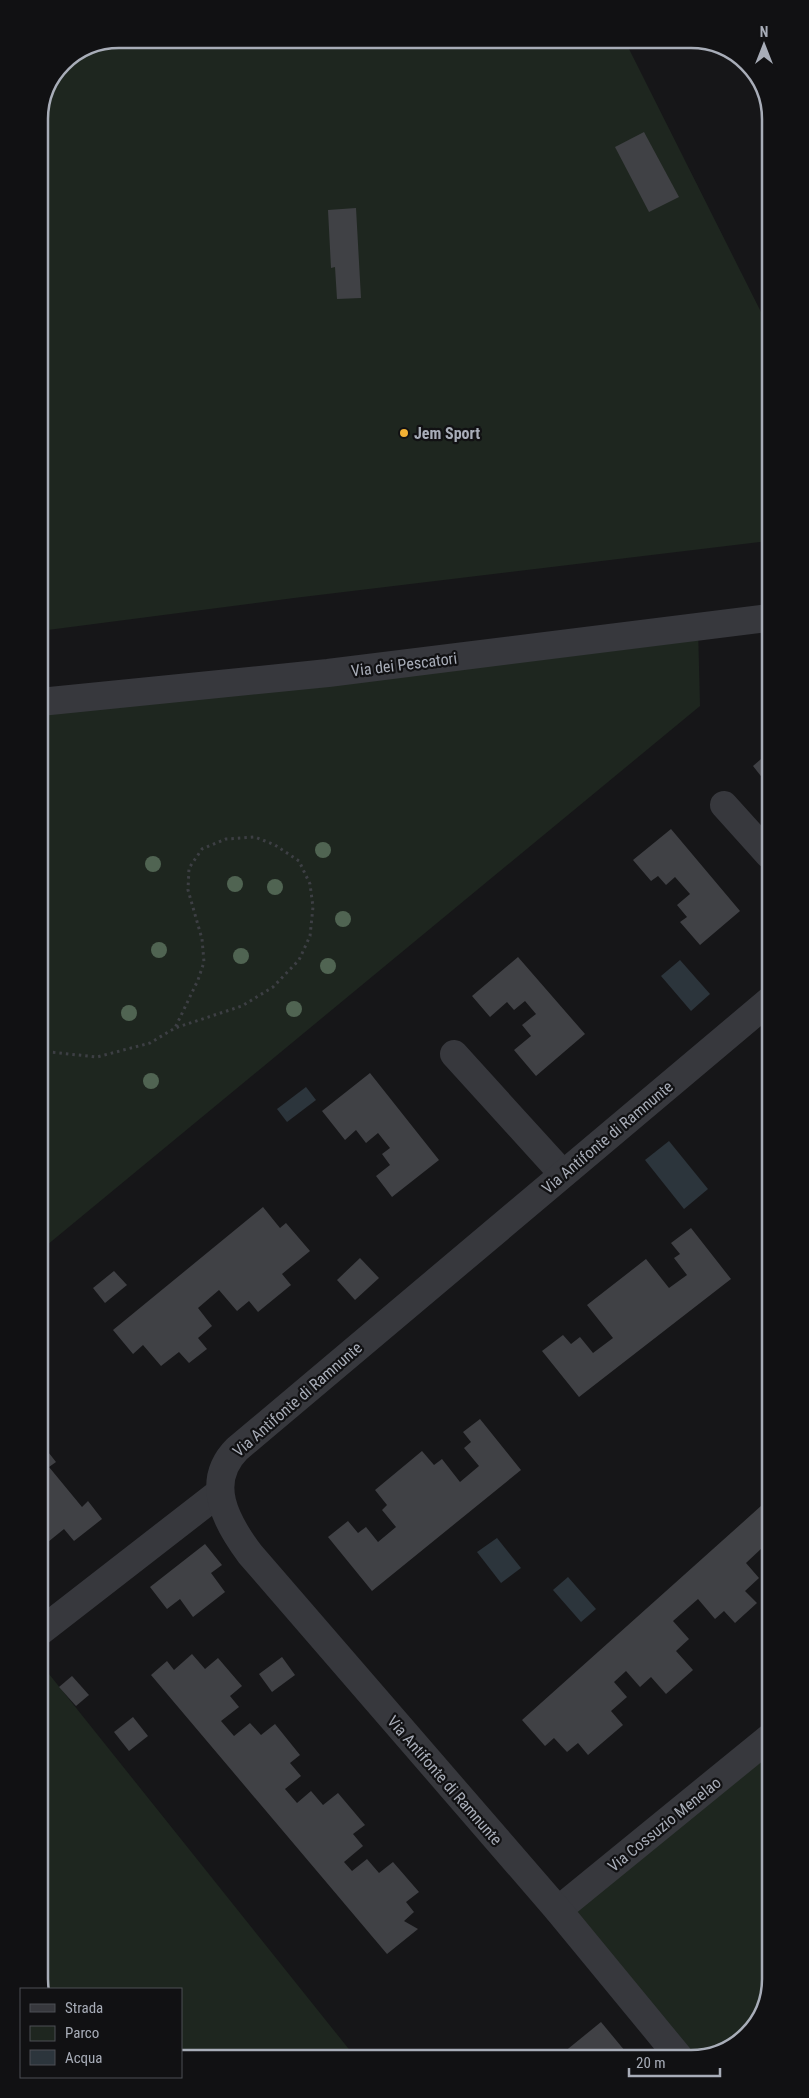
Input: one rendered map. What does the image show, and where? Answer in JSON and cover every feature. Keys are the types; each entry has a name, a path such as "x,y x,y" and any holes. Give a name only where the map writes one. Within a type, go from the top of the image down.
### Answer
{"street":[{"name":"Via dei Pescatori","path":"48,701 310,675 762,619"},
{"path":"724,805 762,847"},
{"name":"Via Antifonte di Ramnunte","path":"673,2050 558,1910 250,1554 232,1526 220,1492 222,1470 237,1449 762,1007"},
{"path":"454,1054 563,1174"},
{"path":"48,1626 220,1492"},
{"name":"Via Cossuzio Menelao","path":"558,1910 762,1744"}],"path":[{"path":"48,1052 96,1058 150,1043 175,1028 242,1006 273,987 299,960 310,936 313,907 310,884 299,861 275,846 255,837 226,839 202,848 189,868 188,890 202,939 204,962 198,980 175,1028"}],"green space":[{"name":"Jem Sport","path":"119,48 629,48 762,314 762,542 294,598 48,630 48,114 50,100 62,75 83,57 96,51"},
{"path":"698,627 700,706 48,1244 48,701"},
{"path":"48,1673 350,2050 182,2050 182,1988 48,1988"},
{"path":"762,1744 762,1979 758,2002 752,2015 741,2030 730,2038 709,2048 673,2050 558,1910"}],"water":[{"path":"680,960 710,994 691,1011 661,976"},
{"path":"306,1087 316,1100 287,1122 277,1109"},
{"path":"669,1141 708,1189 684,1209 645,1160"},
{"path":"497,1538 521,1568 501,1583 477,1552"},
{"path":"568,1577 596,1609 581,1622 553,1590"}],"building":[{"path":"644,132 679,197 649,212 615,147"},
{"path":"356,208 361,298 337,299 335,267 331,268 328,210"},
{"path":"762,758 762,777 753,766"},
{"path":"671,829 740,911 700,945 680,922 687,917 677,905 690,894 675,877 666,885 658,876 651,881 633,860"},
{"path":"518,957 585,1034 536,1076 514,1050 531,1036 522,1025 536,1014 525,1001 514,1010 507,1002 490,1017 472,996"},
{"path":"370,1073 439,1160 392,1197 376,1176 390,1165 382,1154 390,1148 378,1133 366,1143 356,1130 345,1140 322,1111"},
{"path":"263,1207 280,1228 286,1223 310,1251 282,1274 291,1285 258,1312 249,1301 237,1311 219,1290 198,1308 212,1326 198,1338 207,1349 189,1363 179,1352 161,1366 143,1345 133,1354 113,1330"},
{"path":"691,1228 731,1279 579,1397 542,1351 563,1335 571,1344 580,1337 593,1353 613,1338 587,1305 646,1259 669,1288 687,1275 674,1258 680,1254 671,1243"},
{"path":"360,1258 379,1278 355,1300 337,1280"},
{"path":"114,1271 127,1285 105,1303 93,1288"},
{"path":"480,1419 521,1470 372,1591 328,1537 348,1521 358,1533 366,1527 378,1542 396,1527 382,1510 387,1505 375,1490 422,1451 434,1465 442,1459 460,1482 479,1466 464,1448 471,1442 463,1432"},
{"path":"48,1452 56,1462 49,1467 82,1507 88,1501 102,1519 74,1541 64,1529 48,1542"},
{"path":"762,1505 762,1548 746,1563 759,1578 745,1591 757,1603 735,1623 724,1611 715,1619 698,1599 673,1621 689,1639 676,1651 693,1670 666,1694 651,1677 640,1687 626,1671 614,1682 627,1697 611,1711 623,1725 588,1755 578,1743 567,1752 554,1738 545,1746 522,1720"},
{"path":"205,1544 222,1565 211,1573 225,1592 193,1617 180,1599 167,1609 150,1587"},
{"path":"192,1654 205,1669 218,1658 242,1686 230,1696 239,1707 221,1721 234,1736 250,1723 261,1735 275,1724 300,1755 290,1763 301,1776 285,1789 297,1803 311,1791 323,1805 338,1793 365,1825 353,1834 363,1846 344,1862 352,1871 367,1859 379,1873 393,1862 419,1892 406,1902 414,1912 404,1921 418,1929 387,1954 151,1675 167,1661 174,1670"},
{"path":"282,1657 295,1675 272,1692 259,1674"},
{"path":"72,1676 89,1695 76,1706 59,1687"},
{"path":"133,1717 148,1736 129,1751 114,1732"},
{"path":"601,2022 624,2050 567,2050"}],"place":[{"name":"Jem Sport","path":"404,433"}]}
